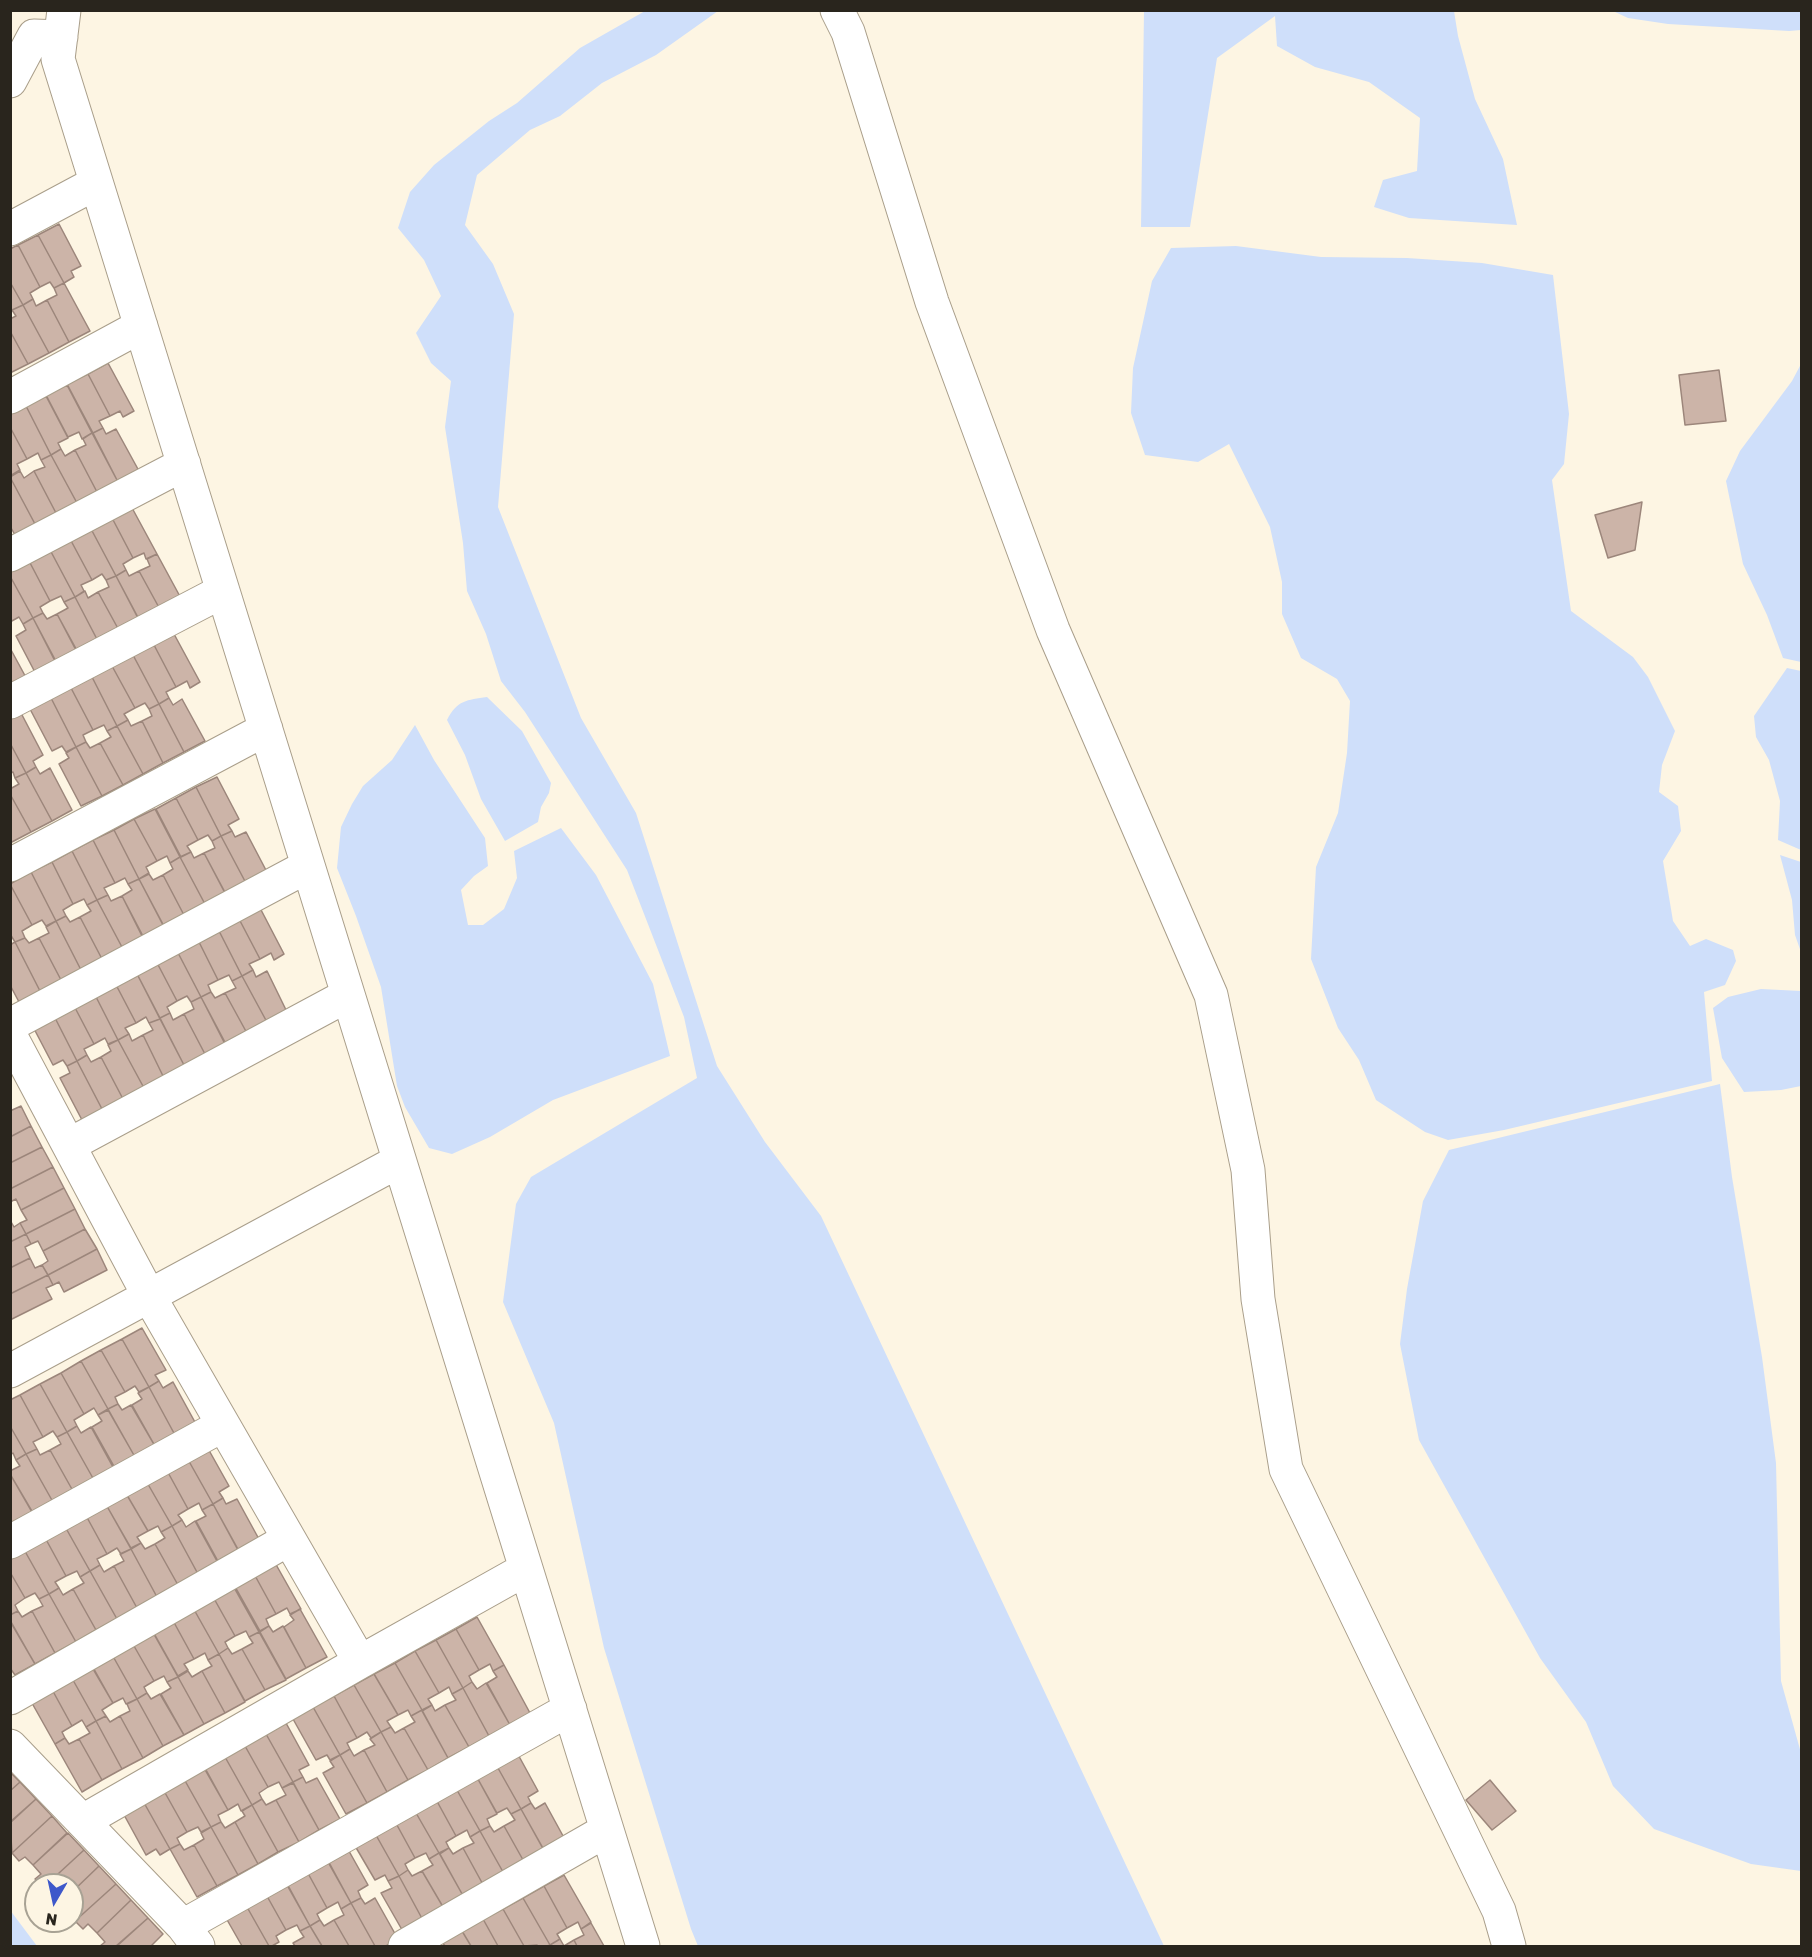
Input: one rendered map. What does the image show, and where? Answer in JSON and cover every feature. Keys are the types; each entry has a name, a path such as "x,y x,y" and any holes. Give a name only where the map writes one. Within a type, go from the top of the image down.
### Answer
{"street":[{"path":"837,10 848,32 932,302 1053,630 1211,995 1248,1170 1258,1299 1286,1469 1499,1911 1509,1947"},
{"path":"10,81 34,36 63,23"},
{"path":"63,23 58,59 643,1947"},
{"path":"10,229 96,183"},
{"path":"10,397 141,326"},
{"path":"10,555 184,464"},
{"path":"10,702 223,591"},
{"path":"10,865 266,729"},
{"path":"10,1025 308,866"},
{"path":"69,1146 348,994"},
{"path":"10,1035 149,1296 360,1662"},
{"path":"12,1365 149,1296 399,1161"},
{"path":"10,1542 223,1425"},
{"path":"10,1698 289,1539"},
{"path":"82,1821 526,1569"},
{"path":"10,1746 190,1936 570,1709"},
{"path":"405,1947 607,1830"}],"water":[{"path":"645,11 718,11 656,55 602,83 560,116 530,130 477,175 465,225 493,264 514,314 498,507 581,718 636,813 717,1066 765,1142 821,1216 1164,1946 698,1946 604,1648 554,1423 503,1302 516,1204 531,1177 697,1078 684,1017 627,870 525,712 501,681 486,634 467,591 463,543 445,427 451,381 431,363 416,333 441,296 424,260 398,228 410,192 434,165 489,121 517,103 580,48"},
{"path":"1144,11 1454,11 1458,36 1475,99 1503,159 1517,225 1409,218 1374,207 1383,180 1417,171 1420,118 1369,82 1315,67 1277,46 1275,16 1217,58 1190,227 1141,227"},
{"path":"1613,11 1801,11 1801,30 1668,24 1628,18"},
{"path":"1236,246 1321,257 1407,258 1482,263 1553,275 1569,414 1564,464 1552,480 1571,611 1633,657 1648,677 1675,731 1662,765 1659,792 1678,806 1681,831 1663,861 1673,921 1690,946 1706,939 1733,950 1736,961 1725,985 1704,992 1712,1081 1504,1130 1448,1140 1425,1132 1376,1100 1359,1060 1338,1028 1311,959 1316,867 1338,813 1347,753 1350,701 1337,679 1301,658 1282,614 1282,582 1270,527 1229,444 1198,462 1145,455 1131,413 1133,368 1152,281 1171,248"},
{"path":"1801,364 1801,662 1783,658 1767,615 1743,564 1726,481 1740,451 1792,381"},
{"path":"1787,668 1801,671 1801,850 1778,840 1780,801 1769,760 1756,737 1754,716"},
{"path":"487,697 522,731 551,783 549,793 541,807 538,822 505,841 481,799 465,755 447,720 455,708 463,702"},
{"path":"415,725 434,760 485,838 488,866 474,876 461,890 468,925 483,925 504,909 517,878 514,851 561,828 596,875 653,984 670,1056 553,1100 490,1137 452,1154 429,1148 405,1107 397,1086 381,987 337,868 341,827 352,804 363,786 392,760"},
{"path":"1780,855 1801,862 1801,952 1795,935 1792,900"},
{"path":"1761,989 1801,991 1801,1086 1781,1090 1744,1092 1722,1058 1713,1008 1728,997"},
{"path":"1720,1084 1776,1463 1781,1681 1801,1753 1801,1871 1751,1864 1654,1829 1613,1786 1586,1722 1540,1658 1419,1440 1400,1344 1407,1289 1423,1201 1449,1150"},
{"path":"11,1911 24,1929 24,1933 27,1933 37,1946 11,1946"}],"building":[{"path":"59,224 81,266 71,271 74,277 64,283 38,235"},
{"path":"38,235 64,283 54,288 50,282 40,287 18,245"},
{"path":"18,245 40,287 30,293 33,299 23,305 10,282 10,249"},
{"path":"10,282 23,305 12,310 10,307"},
{"path":"64,283 90,331 69,342 47,300 57,295 54,288"},
{"path":"33,299 36,306 47,300 69,342 49,353 23,305"},
{"path":"23,305 49,353 28,364 10,331 10,319 16,316 12,310"},
{"path":"10,331 28,364 10,373"},
{"path":"108,363 134,411 123,417 120,411 110,416 88,374"},
{"path":"1719,370 1726,421 1685,425 1679,375"},
{"path":"88,374 110,416 99,421 103,428 93,433 67,384"},
{"path":"67,385 92,433 82,439 79,432 68,437 46,395"},
{"path":"46,396 68,438 58,443 61,449 51,455 26,406"},
{"path":"26,406 51,455 41,460 38,453 27,459 10,427 10,414"},
{"path":"10,427 27,459 17,464 20,470 10,476"},
{"path":"103,428 106,434 116,429 139,471 118,482 93,433"},
{"path":"92,433 118,482 97,492 75,450 86,445 83,439"},
{"path":"61,449 65,456 75,450 97,492 77,503 51,455"},
{"path":"51,455 77,503 56,513 34,471 45,467 41,460"},
{"path":"20,471 24,478 34,471 56,513 35,524 10,477"},
{"path":"10,477 35,524 15,535 10,526"},
{"path":"1642,502 1635,550 1608,558 1595,515"},
{"path":"131,506 157,554 146,559 144,553 133,558 111,516"},
{"path":"111,516 133,558 123,564 126,570 116,576 90,527"},
{"path":"90,527 116,576 106,580 102,574 92,580 69,537"},
{"path":"69,537 92,580 81,585 84,591 75,597 49,548"},
{"path":"49,548 75,597 64,602 61,596 50,601 28,559"},
{"path":"157,554 183,602 162,613 139,571 150,566 147,559"},
{"path":"28,559 50,601 40,607 43,613 33,618 10,576 10,568"},
{"path":"126,570 129,576 139,571 162,613 141,623 116,576"},
{"path":"10,576 33,618 23,624 19,617 10,622"},
{"path":"116,576 141,624 121,634 98,592 109,587 106,580"},
{"path":"85,591 88,598 98,592 121,634 100,645 75,597"},
{"path":"75,597 100,645 80,656 57,614 68,608 64,602"},
{"path":"43,613 47,619 57,614 79,656 59,667 33,618"},
{"path":"33,618 58,667 38,678 16,636 26,630 23,624"},
{"path":"174,634 200,682 190,688 187,681 176,687 154,645"},
{"path":"154,645 176,687 166,692 169,698 159,704 133,655"},
{"path":"10,648 29,683 10,693"},
{"path":"133,655 159,704 149,709 145,703 135,708 112,666"},
{"path":"112,666 135,708 124,714 128,720 117,726 92,677"},
{"path":"92,677 117,726 107,731 104,725 93,730 71,688"},
{"path":"71,688 93,730 83,735 86,742 76,747 51,698"},
{"path":"51,698 76,747 66,752 62,746 52,751 30,709"},
{"path":"169,698 173,705 182,699 205,741 184,752 159,704"},
{"path":"159,704 184,752 163,763 142,721 152,716 149,709"},
{"path":"21,713 43,755 33,761 36,767 26,773 10,743 10,719"},
{"path":"128,720 131,726 142,721 163,763 143,774 117,726"},
{"path":"117,726 143,774 123,785 100,743 111,737 107,731"},
{"path":"86,742 90,748 100,743 123,785 102,796 76,747"},
{"path":"10,743 26,773 15,778 13,772 10,773"},
{"path":"76,747 102,796 81,806 59,764 69,758 66,753"},
{"path":"36,767 40,774 50,768 72,810 52,821 26,773"},
{"path":"26,773 52,821 31,832 10,794 10,789 19,784 15,778"},
{"path":"217,777 239,819 228,825 232,831 221,836 196,787"},
{"path":"196,787 221,836 212,841 208,835 198,840 176,798"},
{"path":"10,794 31,832 10,843"},
{"path":"176,798 198,840 187,846 191,852 181,857 156,809"},
{"path":"155,809 180,857 170,863 167,856 157,861 134,819"},
{"path":"134,819 157,861 146,867 149,873 139,879 114,830"},
{"path":"114,830 139,879 128,884 125,878 115,883 93,840"},
{"path":"232,831 235,837 246,832 268,874 247,885 221,836"},
{"path":"221,836 247,885 227,896 204,853 215,848 212,841"},
{"path":"93,840 115,883 104,888 108,895 97,900 72,851"},
{"path":"72,851 97,900 87,905 84,899 73,904 52,862"},
{"path":"191,852 194,858 204,853 226,895 206,906 180,857"},
{"path":"180,857 206,906 185,917 163,875 173,869 170,863"},
{"path":"52,862 73,904 63,910 66,916 56,921 31,872"},
{"path":"31,872 56,921 46,926 42,920 32,925 10,884"},
{"path":"149,874 153,880 163,875 185,917 165,928 139,879"},
{"path":"139,879 164,927 144,938 122,896 132,890 128,884"},
{"path":"10,884 32,925 22,931 25,938 15,942 10,934"},
{"path":"108,895 111,901 122,896 143,938 123,949 97,900"},
{"path":"97,900 123,949 102,959 80,917 91,911 87,905"},
{"path":"259,906 284,954 274,960 271,953 260,959 238,917"},
{"path":"66,916 70,922 80,917 102,959 81,970 56,921"},
{"path":"238,917 260,959 249,964 253,970 242,976 217,927"},
{"path":"56,921 81,970 61,980 39,938 49,933 46,927"},
{"path":"217,927 242,976 232,981 229,975 218,980 197,938"},
{"path":"25,938 29,943 39,938 61,980 40,991 15,942"},
{"path":"197,938 218,980 208,985 211,992 201,997 176,949"},
{"path":"15,942 40,991 19,1002 10,985 10,945"},
{"path":"176,949 201,997 191,1002 187,996 177,1001 155,959"},
{"path":"155,959 177,1001 167,1007 170,1013 160,1018 135,970"},
{"path":"135,970 160,1019 149,1023 146,1017 136,1023 114,981"},
{"path":"253,970 256,977 267,971 288,1014 268,1024 242,976"},
{"path":"242,976 268,1024 248,1035 225,993 236,988 232,981"},
{"path":"114,981 136,1023 125,1028 129,1034 118,1040 93,991"},
{"path":"93,991 118,1040 108,1044 105,1038 94,1044 72,1002"},
{"path":"211,992 215,998 225,993 248,1035 227,1046 201,997"},
{"path":"201,997 226,1046 206,1056 184,1014 194,1009 191,1002"},
{"path":"72,1002 94,1044 84,1049 87,1055 77,1061 52,1012"},
{"path":"52,1012 77,1061 67,1066 63,1060 53,1065 31,1023"},
{"path":"170,1013 173,1020 184,1014 206,1056 185,1067 160,1018"},
{"path":"160,1019 185,1067 164,1078 143,1035 153,1030 149,1023"},
{"path":"129,1034 132,1041 143,1035 164,1078 144,1088 118,1040"},
{"path":"118,1040 144,1088 123,1099 101,1057 111,1051 108,1045"},
{"path":"87,1055 91,1062 101,1057 123,1099 102,1109 77,1061"},
{"path":"77,1061 102,1109 82,1120 60,1078 70,1073 67,1066"},
{"path":"21,1106 31,1126 10,1137 10,1111"},
{"path":"31,1126 42,1147 10,1163 10,1137"},
{"path":"42,1147 53,1167 10,1189 10,1163"},
{"path":"53,1167 64,1188 21,1210 16,1199 10,1202 10,1189"},
{"path":"64,1188 75,1209 26,1234 20,1223 27,1220 21,1210"},
{"path":"75,1209 85,1229 43,1251 38,1241 31,1244 26,1234"},
{"path":"10,1220 14,1227 20,1223 26,1234 10,1242"},
{"path":"85,1229 97,1249 48,1275 42,1265 48,1261 43,1251"},
{"path":"26,1234 31,1244 25,1247 30,1258 10,1268 10,1242"},
{"path":"97,1249 107,1270 64,1292 59,1282 53,1285 48,1275"},
{"path":"30,1258 35,1268 42,1265 48,1275 10,1294 10,1268"},
{"path":"48,1275 53,1285 46,1288 52,1299 10,1320 10,1294"},
{"path":"142,1328 166,1370 155,1375 159,1381 149,1387 122,1339"},
{"path":"122,1339 149,1387 139,1392 135,1386 125,1392 101,1350"},
{"path":"101,1350 125,1392 115,1397 118,1404 108,1409 81,1361"},
{"path":"81,1361 108,1409 98,1415 94,1408 84,1414 61,1373"},
{"path":"61,1373 84,1414 74,1420 77,1426 67,1432 40,1384"},
{"path":"159,1381 163,1388 173,1382 196,1424 175,1435 149,1387"},
{"path":"40,1384 67,1432 57,1437 53,1431 43,1437 20,1395"},
{"path":"149,1387 175,1435 155,1446 132,1405 142,1399 138,1393"},
{"path":"20,1395 43,1437 33,1442 37,1449 26,1454 10,1426 10,1400"},
{"path":"118,1404 122,1410 131,1405 155,1446 135,1457 108,1409"},
{"path":"108,1410 135,1457 115,1468 92,1427 102,1421 98,1415"},
{"path":"10,1426 26,1454 16,1460 13,1453 10,1455"},
{"path":"77,1426 81,1433 91,1427 114,1469 94,1480 67,1432"},
{"path":"67,1432 94,1480 73,1491 50,1450 61,1444 57,1437"},
{"path":"206,1445 229,1486 219,1492 223,1498 213,1504 186,1456"},
{"path":"37,1449 40,1455 50,1450 73,1491 53,1502 26,1454"},
{"path":"26,1454 53,1502 33,1513 10,1474 10,1471 20,1466 16,1460"},
{"path":"186,1456 213,1504 202,1510 199,1503 188,1509 165,1467"},
{"path":"165,1467 188,1509 178,1515 182,1520 172,1526 145,1479"},
{"path":"10,1474 33,1514 12,1524 10,1521"},
{"path":"145,1479 172,1526 161,1532 158,1526 148,1531 124,1490"},
{"path":"124,1490 148,1531 137,1537 141,1543 131,1548 104,1501"},
{"path":"223,1498 226,1504 237,1499 260,1541 239,1551 213,1504"},
{"path":"104,1501 131,1549 121,1554 117,1548 107,1554 84,1512"},
{"path":"213,1504 239,1552 219,1563 196,1521 206,1516 202,1510"},
{"path":"84,1512 107,1554 97,1559 100,1565 90,1571 63,1523"},
{"path":"182,1520 186,1527 195,1521 218,1563 198,1574 172,1526"},
{"path":"63,1523 90,1571 80,1577 77,1571 66,1576 43,1534"},
{"path":"172,1526 198,1574 178,1585 155,1544 165,1538 161,1532"},
{"path":"43,1534 66,1576 55,1582 59,1588 49,1594 22,1546"},
{"path":"141,1543 145,1549 155,1544 178,1585 157,1597 131,1549"},
{"path":"22,1546 49,1594 39,1599 35,1593 25,1598 10,1572 10,1552"},
{"path":"131,1549 157,1597 137,1608 114,1566 124,1561 120,1554"},
{"path":"274,1561 301,1609 290,1614 287,1608 276,1614 253,1572"},
{"path":"100,1565 104,1572 114,1566 137,1608 117,1619 90,1571"},
{"path":"90,1571 117,1619 96,1630 73,1589 84,1583 80,1577"},
{"path":"10,1572 25,1598 15,1605 18,1611 10,1615"},
{"path":"253,1572 276,1614 266,1619 269,1626 260,1631 233,1583"},
{"path":"232,1584 259,1632 249,1637 246,1631 235,1636 212,1595"},
{"path":"59,1588 63,1595 73,1589 96,1630 76,1642 49,1594"},
{"path":"49,1594 76,1642 55,1653 32,1611 43,1606 39,1599"},
{"path":"212,1595 235,1636 225,1642 228,1648 219,1654 192,1606"},
{"path":"192,1606 219,1654 208,1660 205,1653 194,1659 171,1617"},
{"path":"300,1609 327,1657 306,1668 284,1627 294,1620 290,1615"},
{"path":"18,1611 22,1617 32,1611 55,1653 35,1664 10,1620 10,1615"},
{"path":"171,1617 194,1659 184,1664 188,1670 178,1676 151,1628"},
{"path":"477,1617 504,1665 493,1671 490,1664 479,1670 456,1629"},
{"path":"10,1621 35,1664 15,1675 10,1668"},
{"path":"269,1626 273,1632 283,1626 306,1668 286,1679 260,1632"},
{"path":"151,1629 178,1677 167,1682 164,1676 154,1681 130,1639"},
{"path":"456,1629 479,1670 469,1676 472,1682 463,1688 436,1640"},
{"path":"259,1632 286,1680 265,1690 242,1649 253,1643 249,1637"},
{"path":"130,1639 154,1681 144,1687 147,1693 137,1699 110,1651"},
{"path":"436,1640 463,1688 452,1694 449,1687 439,1693 415,1651"},
{"path":"228,1648 232,1654 242,1649 265,1690 245,1701 219,1654"},
{"path":"110,1651 137,1699 126,1704 123,1698 113,1703 90,1662"},
{"path":"415,1651 439,1693 428,1699 432,1705 422,1710 395,1663"},
{"path":"219,1654 245,1702 225,1713 202,1671 212,1666 208,1660"},
{"path":"89,1662 113,1703 102,1710 106,1716 96,1721 69,1673"},
{"path":"395,1663 422,1710 411,1716 408,1710 398,1715 374,1674"},
{"path":"504,1665 530,1713 510,1725 487,1683 497,1677 493,1671"},
{"path":"188,1671 192,1677 202,1671 225,1713 204,1724 178,1677"},
{"path":"69,1673 96,1721 86,1727 82,1720 72,1726 49,1684"},
{"path":"374,1674 398,1715 387,1721 391,1727 381,1732 354,1685"},
{"path":"178,1677 204,1724 184,1735 161,1694 171,1688 167,1682"},
{"path":"472,1682 477,1689 486,1683 510,1725 489,1736 463,1688"},
{"path":"49,1684 72,1726 62,1732 65,1738 55,1744 28,1696"},
{"path":"354,1685 381,1732 371,1738 367,1732 357,1738 334,1696"},
{"path":"463,1688 489,1736 469,1747 445,1705 456,1700 452,1694"},
{"path":"147,1693 151,1699 160,1694 184,1735 163,1746 137,1699"},
{"path":"334,1696 357,1738 347,1743 350,1749 340,1755 313,1707"},
{"path":"137,1699 163,1746 143,1758 120,1716 130,1711 127,1704"},
{"path":"432,1705 435,1711 445,1705 469,1747 448,1758 422,1711"},
{"path":"313,1707 340,1755 330,1760 327,1755 316,1760 293,1719"},
{"path":"422,1710 448,1758 428,1770 404,1728 415,1722 411,1716"},
{"path":"106,1716 110,1722 120,1716 143,1758 122,1769 96,1721"},
{"path":"96,1721 122,1769 102,1780 79,1739 90,1733 86,1727"},
{"path":"286,1723 309,1765 299,1770 303,1777 293,1782 266,1734"},
{"path":"391,1727 395,1733 404,1728 428,1770 408,1780 381,1732"},
{"path":"381,1732 408,1780 387,1792 364,1750 375,1745 370,1739"},
{"path":"266,1734 293,1782 282,1788 279,1782 268,1787 245,1746"},
{"path":"65,1738 69,1744 79,1739 102,1780 82,1792 55,1744"},
{"path":"245,1746 268,1787 259,1793 262,1799 252,1805 225,1757"},
{"path":"350,1749 354,1756 364,1750 387,1792 367,1803 340,1755"},
{"path":"515,1749 538,1791 528,1797 531,1803 521,1809 494,1761"},
{"path":"340,1755 367,1803 346,1814 323,1773 334,1767 330,1761"},
{"path":"225,1757 252,1805 241,1811 238,1804 228,1810 205,1768"},
{"path":"494,1761 521,1809 511,1814 507,1808 497,1813 474,1772"},
{"path":"204,1768 228,1810 218,1815 221,1822 211,1827 184,1779"},
{"path":"10,1772 20,1782 10,1791"},
{"path":"474,1772 497,1814 487,1819 490,1826 480,1831 453,1783"},
{"path":"303,1777 306,1783 317,1778 340,1819 319,1830 293,1782"},
{"path":"184,1779 211,1827 201,1832 198,1827 187,1832 164,1791"},
{"path":"1490,1780 1516,1811 1492,1830 1466,1800"},
{"path":"20,1782 36,1799 10,1822 10,1791"},
{"path":"293,1783 319,1830 299,1842 276,1800 286,1795 282,1788"},
{"path":"453,1783 480,1831 470,1837 467,1830 456,1836 433,1794"},
{"path":"164,1791 187,1832 177,1838 180,1844 170,1849 143,1801"},
{"path":"433,1794 456,1836 446,1842 449,1848 439,1853 412,1806"},
{"path":"36,1799 52,1816 12,1853 10,1823"},
{"path":"262,1799 266,1805 276,1800 299,1842 278,1852 252,1805"},
{"path":"143,1801 170,1849 160,1855 156,1849 146,1855 123,1813"},
{"path":"531,1803 535,1809 545,1803 568,1845 548,1857 521,1809"},
{"path":"252,1805 278,1852 258,1864 235,1822 245,1816 242,1811"},
{"path":"412,1806 439,1853 429,1859 426,1853 415,1858 392,1816"},
{"path":"521,1809 547,1856 527,1867 504,1826 515,1820 511,1814"},
{"path":"52,1816 67,1833 33,1865 25,1857 19,1861 12,1853"},
{"path":"392,1816 415,1858 405,1864 408,1870 399,1876 372,1828"},
{"path":"221,1822 225,1828 235,1822 258,1864 238,1875 211,1827"},
{"path":"490,1826 494,1832 504,1826 527,1867 507,1879 480,1831"},
{"path":"211,1827 238,1875 217,1886 194,1845 204,1839 201,1833"},
{"path":"372,1828 399,1876 388,1881 385,1875 375,1880 351,1839"},
{"path":"480,1831 507,1879 486,1890 463,1848 474,1843 470,1837"},
{"path":"68,1833 84,1850 59,1873 40,1873 33,1865"},
{"path":"180,1844 184,1850 194,1845 217,1886 197,1897 170,1849"},
{"path":"345,1844 368,1885 358,1891 361,1898 351,1903 325,1855"},
{"path":"449,1848 453,1854 463,1848 486,1890 466,1901 440,1854"},
{"path":"84,1850 99,1866 84,1880 84,1873 59,1873"},
{"path":"439,1853 466,1901 446,1912 422,1871 433,1865 429,1859"},
{"path":"324,1855 351,1903 341,1909 338,1902 327,1908 304,1866"},
{"path":"99,1866 116,1884 84,1913 84,1880"},
{"path":"304,1866 327,1908 317,1914 320,1920 310,1926 284,1878"},
{"path":"408,1870 412,1876 422,1871 446,1912 425,1924 399,1876"},
{"path":"564,1875 591,1922 581,1929 578,1922 567,1928 544,1886"},
{"path":"399,1876 425,1924 405,1935 381,1893 392,1888 388,1881"},
{"path":"283,1878 310,1926 300,1931 297,1925 286,1930 263,1889"},
{"path":"116,1884 131,1900 97,1933 88,1924 84,1928 84,1913"},
{"path":"544,1886 567,1928 557,1934 560,1939 550,1945 523,1898"},
{"path":"263,1889 286,1930 276,1936 279,1942 272,1946 269,1946 243,1900"},
{"path":"361,1898 365,1904 375,1898 398,1939 386,1946 375,1946 351,1903"},
{"path":"523,1898 550,1945 524,1946 503,1909"},
{"path":"131,1900 148,1918 116,1946 100,1946 105,1942 97,1933"},
{"path":"243,1900 269,1946 242,1946 222,1911"},
{"path":"351,1903 375,1946 349,1946 334,1920 344,1915 341,1909"},
{"path":"503,1909 524,1946 498,1946 483,1919"},
{"path":"148,1918 163,1934 151,1946 117,1946"},
{"path":"483,1919 498,1946 471,1946 462,1931"},
{"path":"320,1920 324,1926 334,1920 349,1946 322,1946 310,1926"},
{"path":"591,1923 604,1946 577,1946 574,1940 584,1935 581,1929"},
{"path":"310,1926 322,1946 295,1946 293,1943 304,1937 300,1931"},
{"path":"462,1931 471,1946 445,1946 442,1942"},
{"path":"560,1939 564,1946 550,1945"},
{"path":"574,1940 577,1946 564,1946"}]}
